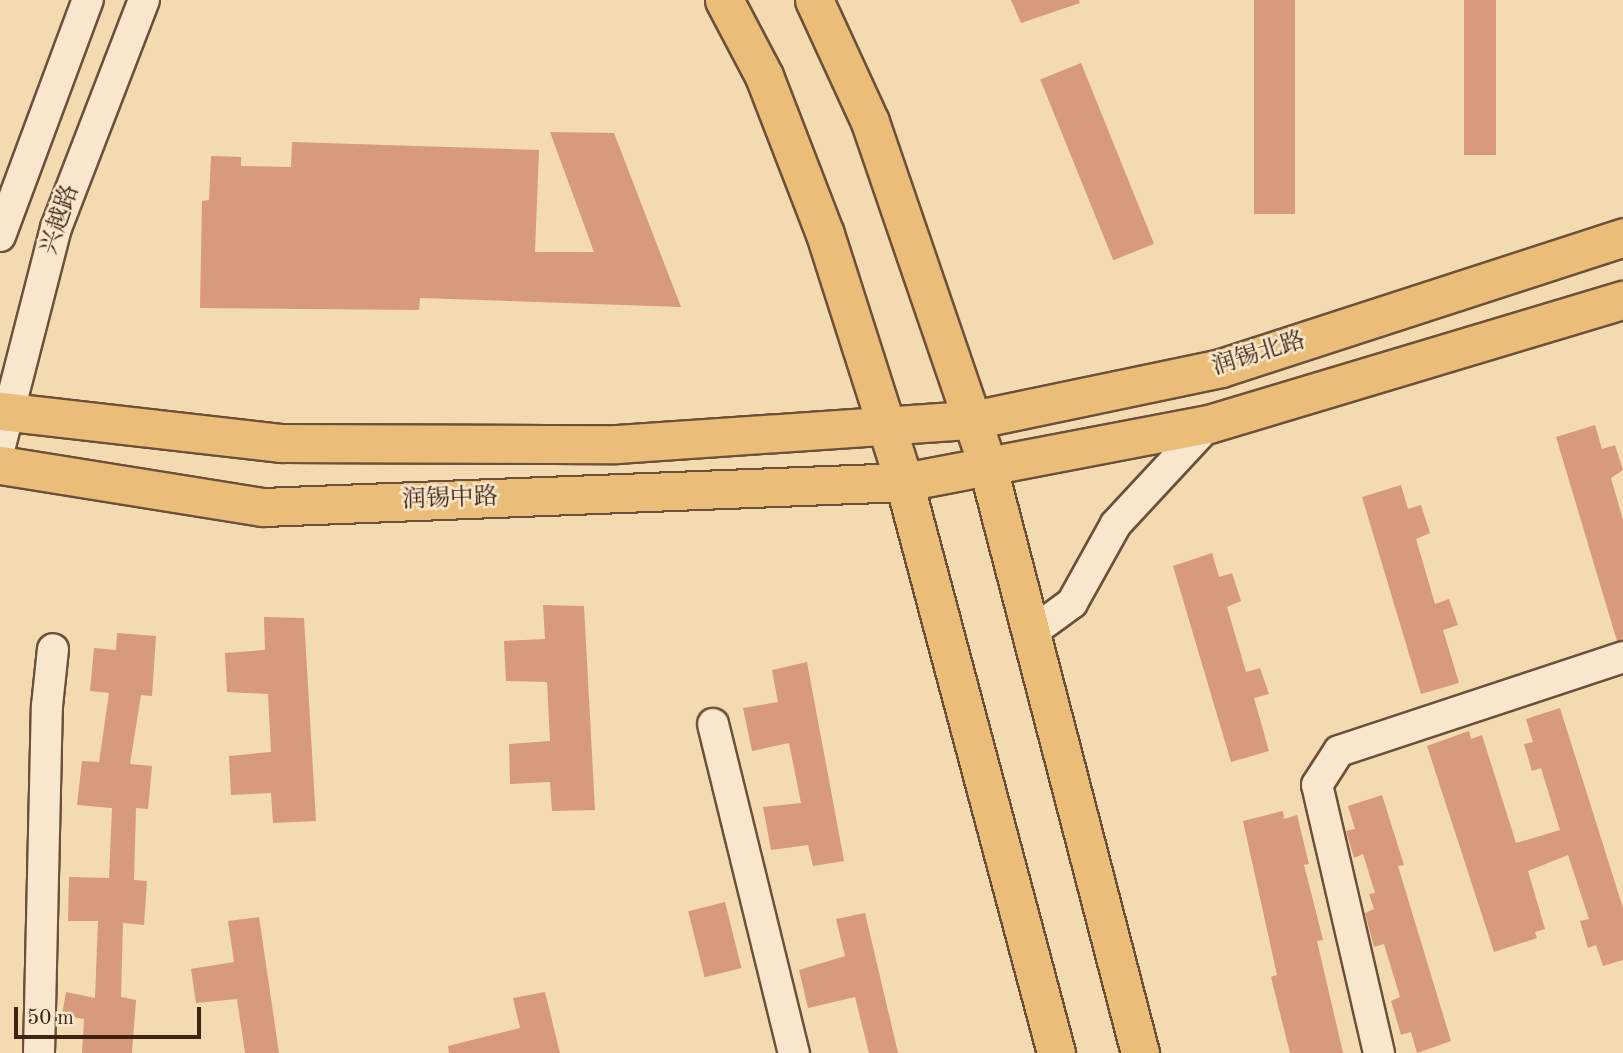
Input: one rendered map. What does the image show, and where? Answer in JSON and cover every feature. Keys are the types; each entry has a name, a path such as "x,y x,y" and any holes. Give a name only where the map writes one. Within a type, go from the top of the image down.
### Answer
{"main road":[{"path":"724,0 764,76 825,234 904,482 1056,1053"},
{"path":"814,0 870,122 986,464 1140,1053"},
{"name":"润锡北路","path":"885,423 972,420 1221,368 1623,237"},
{"path":"904,482 986,464 1209,424 1623,300"},
{"path":"2,423 281,443 617,444 885,423"},
{"name":"润锡中路","path":"0,465 263,507 904,482"}],"street":[{"path":"0,236 88,0"},
{"name":"兴越路","path":"2,423 56,228 144,0"},
{"path":"1031,633 1072,603 1116,524 1209,424"},
{"path":"39,1053 47,706 53,649"},
{"path":"1379,1053 1317,785 1339,751 1623,657"},
{"path":"713,724 794,1053"}],"building":[{"path":"1011,0 1079,0 1080,3 1021,23"},
{"path":"1254,0 1295,0 1295,214 1254,214"},
{"path":"1464,0 1496,0 1496,155 1464,155"},
{"path":"1081,63 1154,244 1113,260 1040,79"},
{"path":"550,132 614,133 681,307 420,298 419,310 200,308 202,201 209,200 211,156 241,157 241,166 291,167 292,142 539,150 535,252 594,252"},
{"path":"1595,425 1602,449 1615,445 1623,470 1611,478 1623,520 1623,640 1617,641 1556,437"},
{"path":"1401,485 1408,509 1421,505 1430,533 1416,539 1435,604 1449,599 1458,625 1443,630 1459,683 1421,694 1362,497"},
{"path":"1212,553 1219,577 1232,573 1241,601 1227,607 1246,672 1260,668 1269,694 1254,698 1269,751 1231,762 1173,566"},
{"path":"543,605 584,606 595,810 552,811 550,782 510,784 509,744 550,741 547,682 506,681 504,641 545,639"},
{"path":"264,617 304,618 316,821 273,823 271,793 231,795 229,756 271,752 268,694 227,692 225,653 265,650"},
{"path":"117,633 156,636 152,696 141,695 130,764 152,766 148,809 136,808 134,880 147,881 144,925 123,923 121,997 136,1000 132,1053 82,1053 84,1019 62,1015 66,992 95,998 98,921 68,921 69,877 109,878 112,808 77,805 82,761 99,762 109,693 90,691 94,648 116,650"},
{"path":"807,662 844,861 813,866 808,845 771,850 763,807 801,803 789,743 752,751 743,708 778,702 772,670"},
{"path":"1560,708 1623,908 1623,960 1603,966 1596,945 1588,948 1580,921 1589,919 1568,855 1528,871 1545,929 1535,932 1537,938 1494,952 1427,746 1469,731 1471,739 1482,735 1516,843 1560,830 1541,768 1532,771 1524,744 1533,742 1526,719"},
{"path":"1382,795 1404,865 1398,866 1451,1041 1417,1053 1411,1032 1401,1035 1391,1001 1400,997 1384,944 1374,947 1365,913 1374,909 1369,894 1375,893 1363,854 1354,858 1346,831 1355,829 1348,806"},
{"path":"1283,811 1284,819 1297,815 1309,864 1304,865 1323,940 1317,941 1343,1053 1290,1053 1271,977 1277,975 1243,821"},
{"path":"725,902 741,968 705,977 688,911"},
{"path":"865,913 898,1053 869,1053 855,997 808,1008 799,970 845,956 836,919"},
{"path":"259,917 279,1053 245,1053 237,999 196,1003 191,969 234,962 228,921"},
{"path":"545,992 560,1053 449,1053 448,1046 520,1028 513,998"}]}
